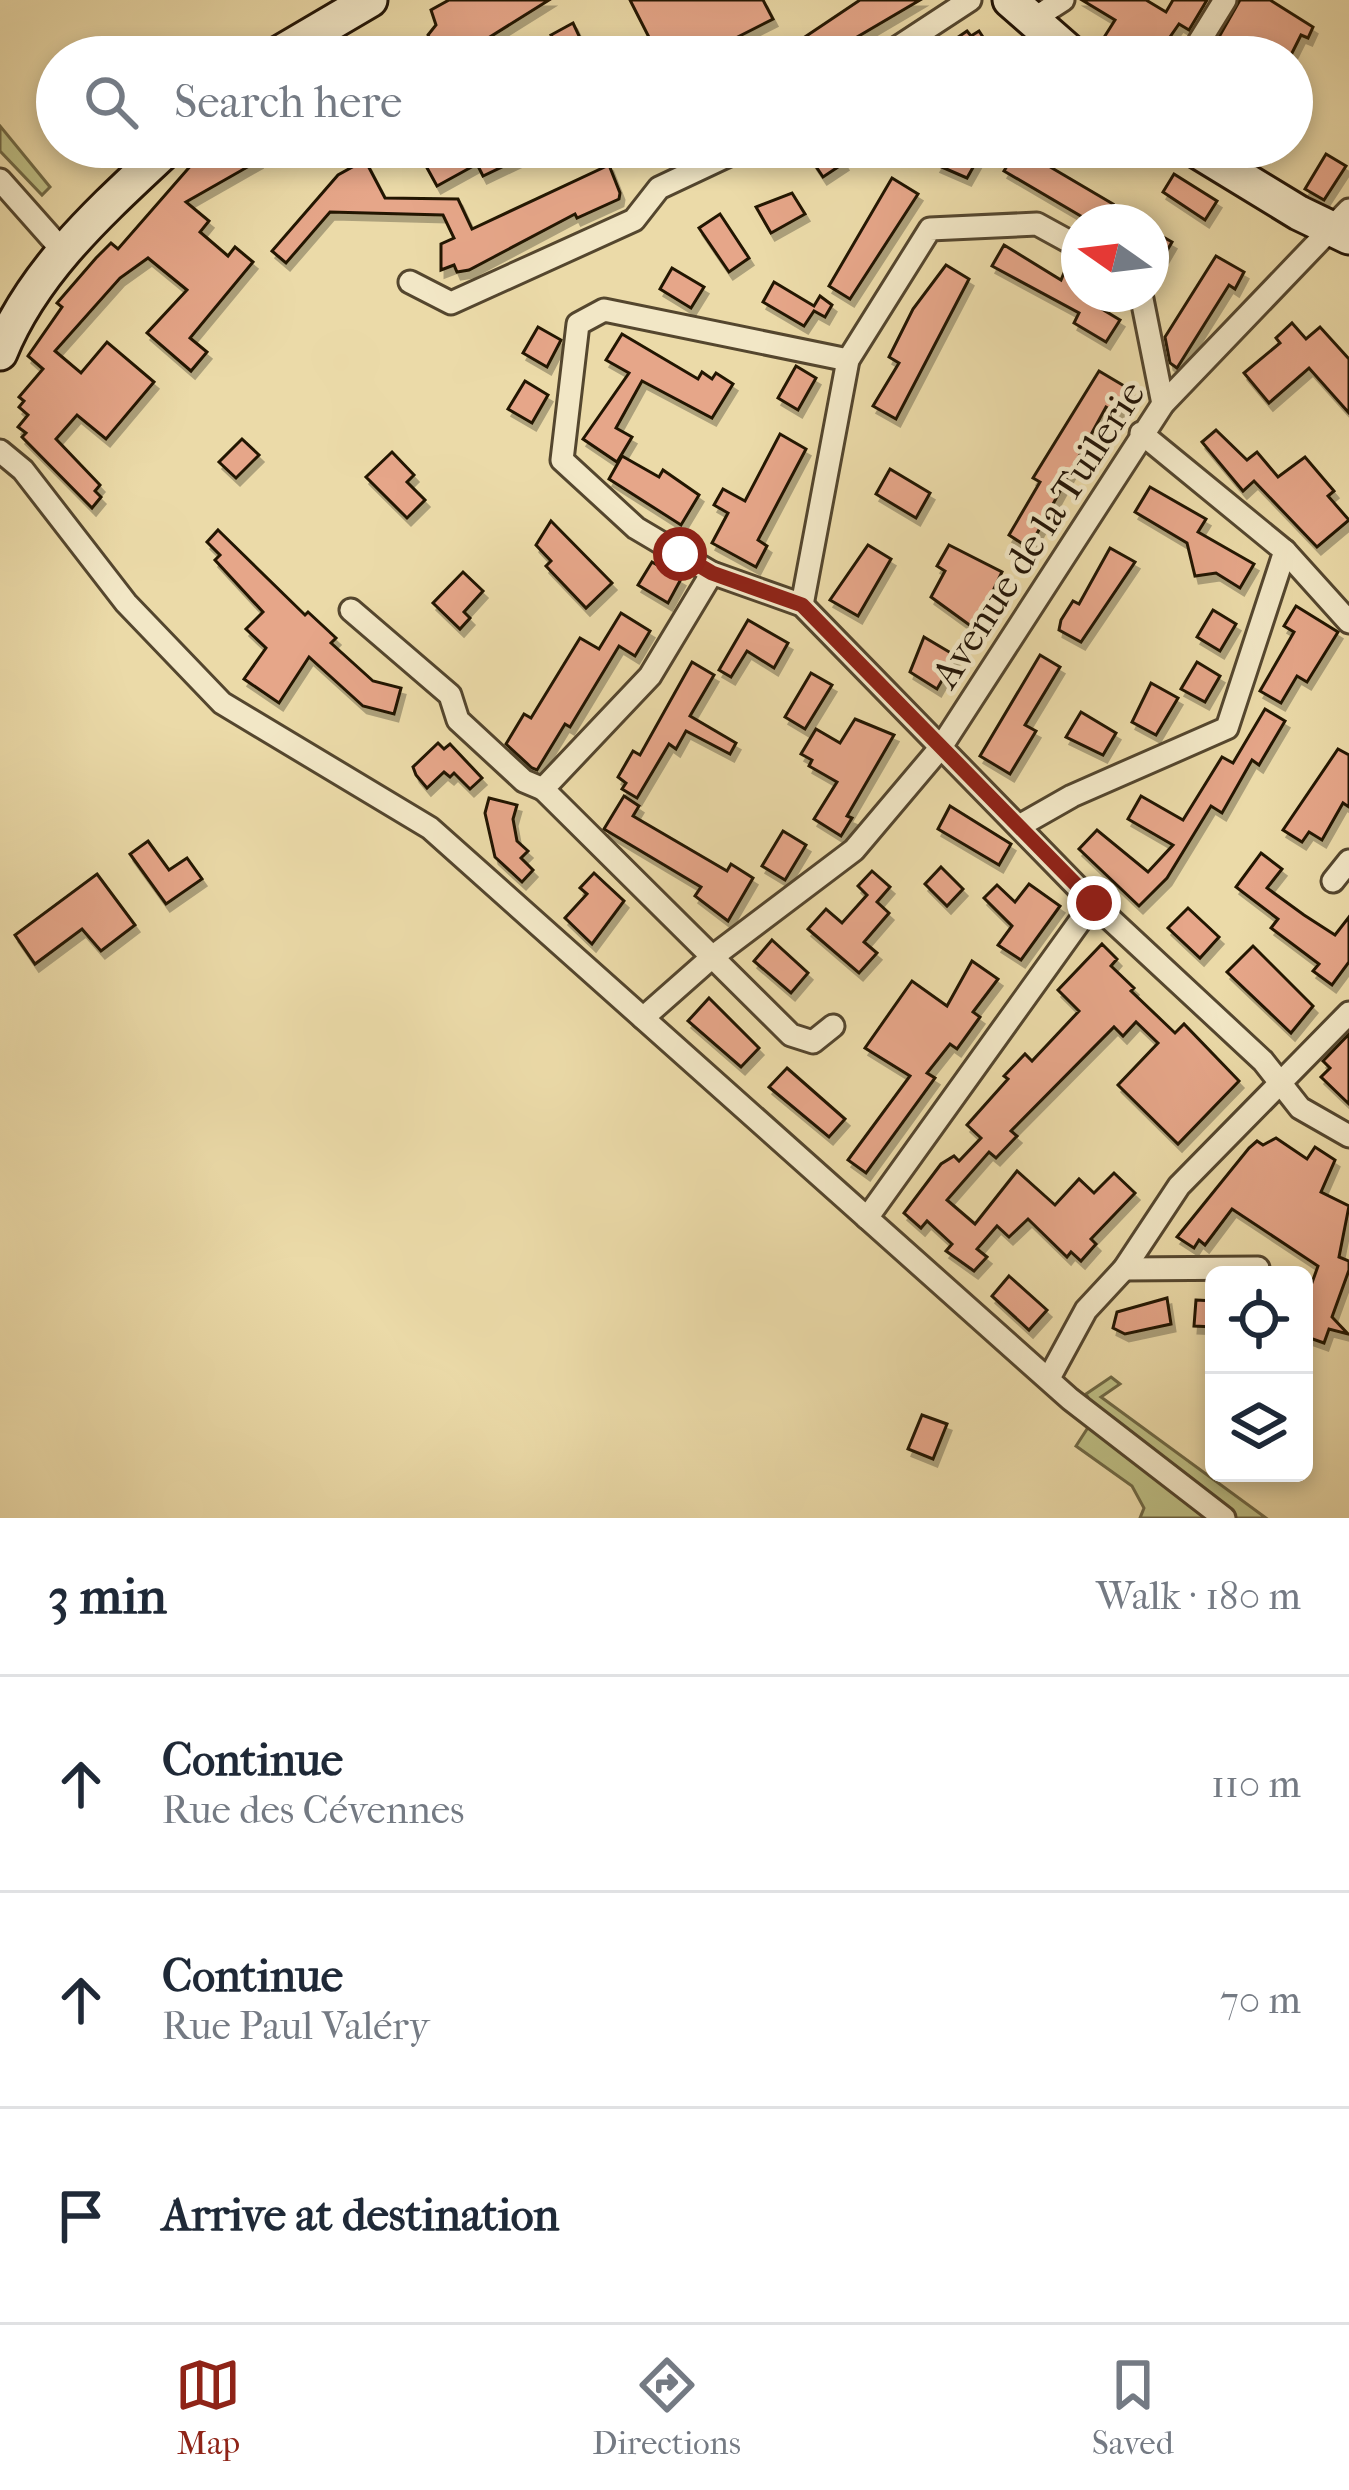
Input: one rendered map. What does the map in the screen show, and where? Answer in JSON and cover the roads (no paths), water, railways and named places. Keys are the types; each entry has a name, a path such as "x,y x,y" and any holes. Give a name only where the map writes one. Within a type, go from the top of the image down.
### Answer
{"street":[{"path":"309,36 370,0"},
{"path":"915,36 970,0"},
{"path":"1021,10 1063,0"},
{"path":"1203,36 1226,0"},
{"path":"1021,10 1051,36"},
{"path":"0,353 14,317 63,251 148,168"},
{"path":"410,282 451,303 634,220 659,188 701,168"},
{"path":"1231,168 1343,226"},
{"path":"0,180 63,251"},
{"path":"802,605 848,360 930,229 1037,224 1061,237"},
{"name":"Avenue de la Tuilerie","path":"643,1018 711,958 854,850 941,747 1163,404 1343,226"},
{"path":"848,360 604,310 578,324 562,460 621,518 712,573 802,605 1094,903 1263,1061 1300,1108 1349,1136"},
{"path":"1145,312 1163,404"},
{"path":"1141,433 1285,551 1349,622"},
{"path":"0,452 23,470 141,620 222,703 430,828 1049,1378 1224,1518"},
{"path":"1021,825 1072,796 1227,728 1285,551"},
{"path":"543,789 650,676 712,573"},
{"path":"351,610 450,694 458,720 524,782 543,789 700,939 711,958 791,1035 813,1042 833,1026"},
{"path":"1333,881 1349,862"},
{"path":"867,1217 1094,903"},
{"path":"1049,1378 1087,1310 1124,1269 1180,1186 1349,1013"},
{"path":"1124,1269 1205,1268"}]}
